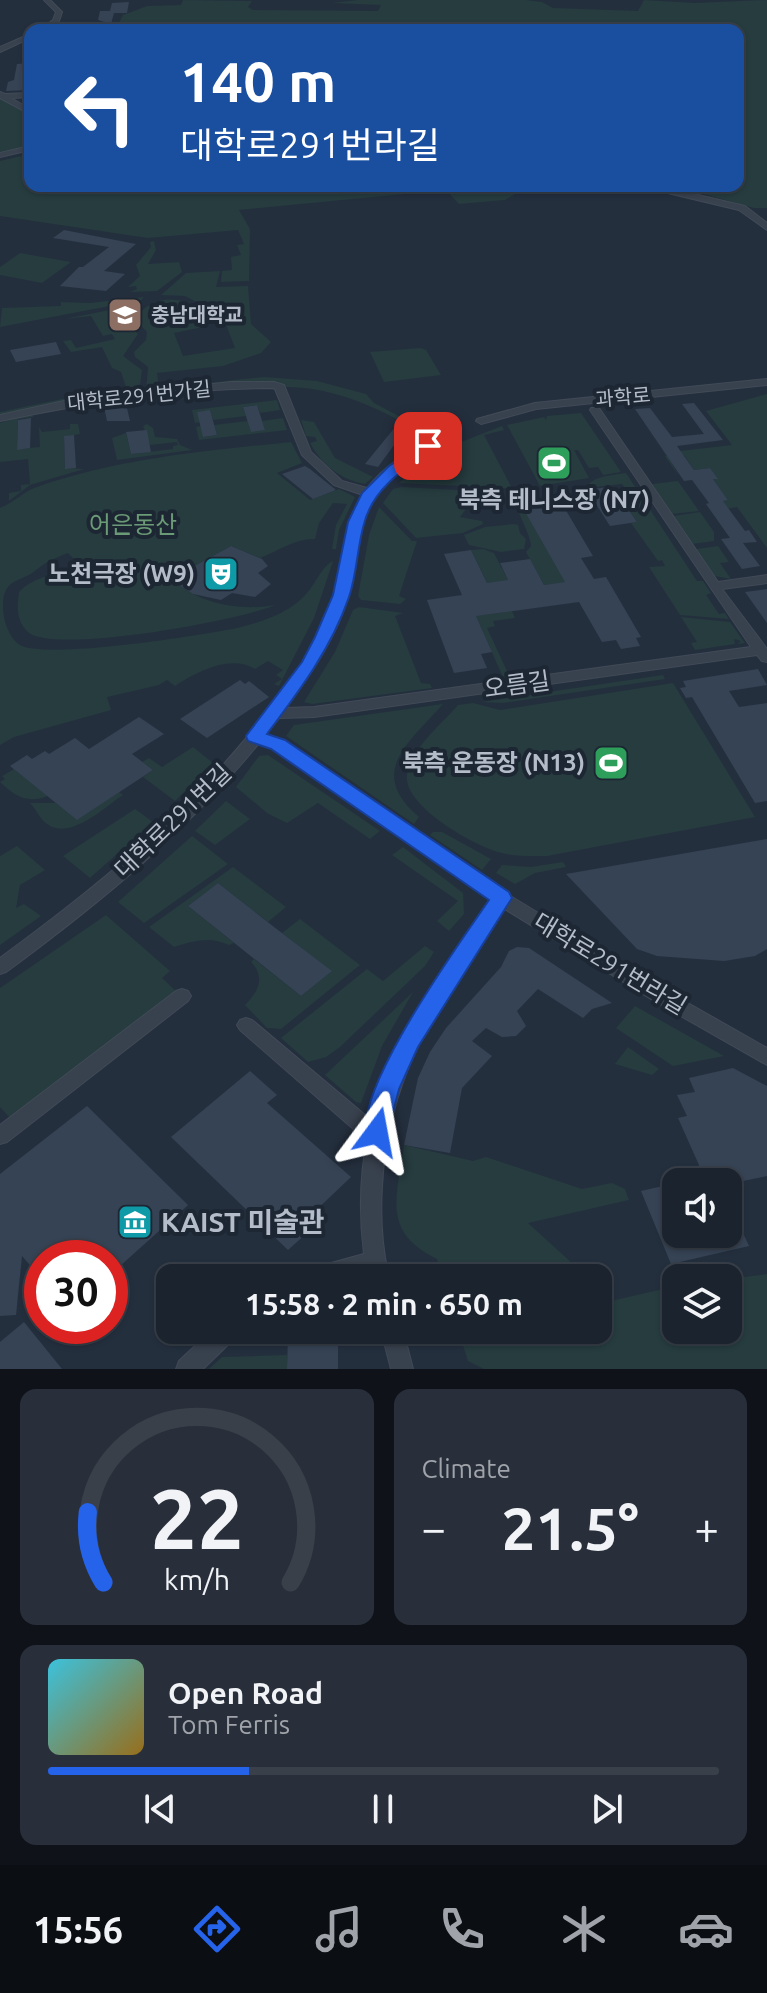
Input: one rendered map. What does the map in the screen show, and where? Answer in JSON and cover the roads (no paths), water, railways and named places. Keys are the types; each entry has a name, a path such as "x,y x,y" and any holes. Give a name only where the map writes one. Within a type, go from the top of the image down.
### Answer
{"street":[{"path":"47,0 59,12 52,24"},
{"path":"0,50 24,39"},
{"path":"1,95 24,95"},
{"path":"1,95 24,109"},
{"path":"0,155 24,149"},
{"path":"675,192 742,208 767,227"},
{"name":"과학로","path":"481,421 535,406 767,382"},
{"name":"대학로291번가길","path":"0,418 49,406 106,399 246,384 280,387 306,453 338,483 370,493"},
{"path":"595,410 759,653"},
{"name":"대학로291번길","path":"0,967 123,872 186,812 274,713 310,664 339,602 356,522 370,493 394,469 428,446"},
{"path":"714,586 767,579"},
{"name":"오름길","path":"274,713 293,715 759,653"},
{"name":"대학로291번라길","path":"255,736 278,744 501,898 767,1057"},
{"path":"377,1264 371,1184 377,1132 387,1089 408,1042 501,898"},
{"path":"2,1130 182,996"},
{"path":"246,1025 365,1127"},
{"path":"187,1369 213,1344"},
{"path":"396,1344 402,1369"}],"place":[{"name":"충남대학교","path":"125,315"},
{"name":"북측 테니스장 (N7)","path":"554,463"},
{"name":"노천극장 (W9)","path":"221,574"},
{"name":"북측 운동장 (N13)","path":"611,763"},
{"name":"KAIST 미술관","path":"135,1222"}],"park label":[{"name":"어은동산","path":"133,525"}]}
